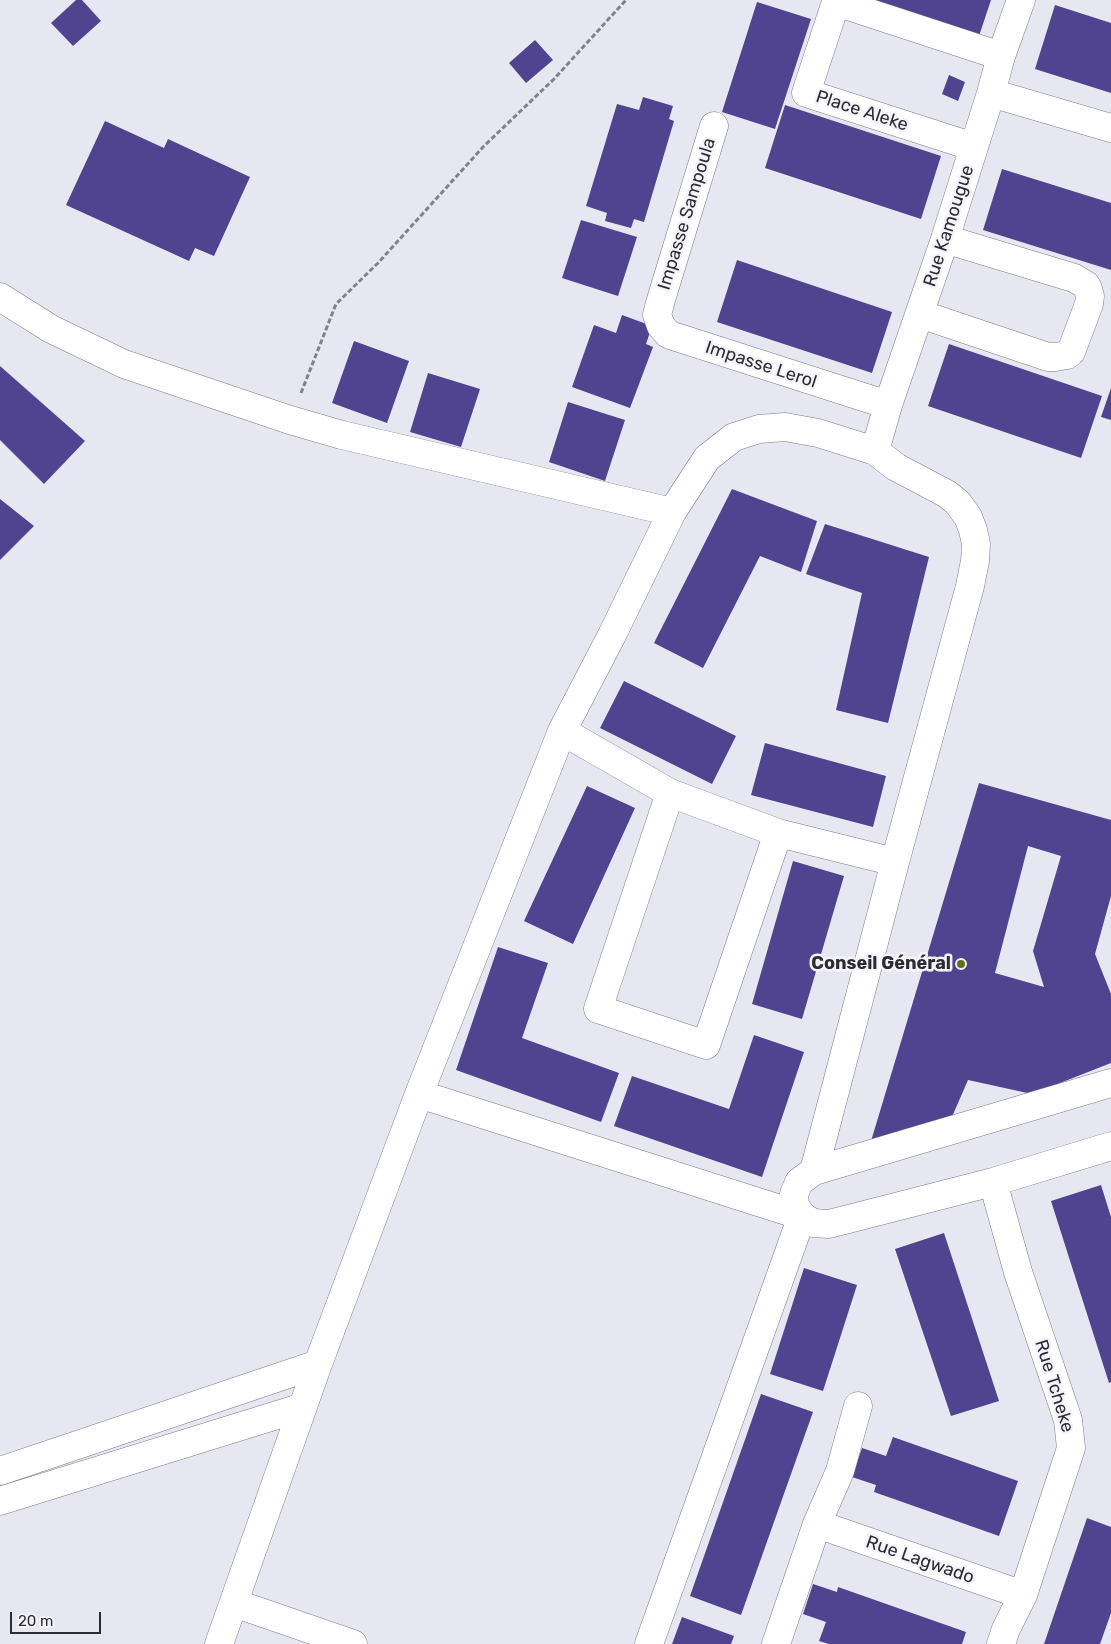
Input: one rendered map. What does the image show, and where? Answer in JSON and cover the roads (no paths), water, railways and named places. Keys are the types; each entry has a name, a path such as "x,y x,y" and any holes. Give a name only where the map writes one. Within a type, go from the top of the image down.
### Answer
{"street":[{"name":"Rue Kamougue","path":"875,451 888,405 945,239 1001,56 1021,0"},
{"name":"Place Aleke","path":"974,147 806,93 836,2 1001,56"},
{"path":"991,93 1111,128"},
{"name":"Impasse Sampoula","path":"660,303 714,126"},
{"path":"920,314 1048,357 1055,357 1071,352 1090,304 1090,296 1086,285 1074,278 945,239"},
{"path":"0,297 51,329 124,364 290,420 672,512"},
{"name":"Impasse Lerol","path":"660,303 657,315 658,320 665,331 673,336 888,405"},
{"path":"219,1644 302,1407 419,1094 562,731 612,635 672,512 707,458 734,437 758,429 785,427 818,433 875,451 896,467 947,494 958,503 968,517 976,544 970,586 814,1171"},
{"path":"562,731 670,793 778,833 895,862"},
{"path":"670,793 598,1009 706,1046 778,833"},
{"path":"802,1216 795,1206 794,1194 799,1182 814,1171 1111,1084"},
{"path":"419,1094 802,1216 813,1223 829,1224 993,1182 1111,1146"},
{"name":"Rue Tcheke","path":"993,1182 1018,1272 1068,1420 1071,1448 1023,1595 1001,1644"},
{"path":"649,1644 802,1216"},
{"path":"0,1471 318,1364"},
{"path":"776,1644 817,1524 840,1471 858,1406"},
{"path":"0,1500 302,1407"},
{"name":"Rue Lagwado","path":"817,1524 1023,1595"},
{"path":"234,1603 353,1644"}],"place":[{"name":"Conseil Général","path":"961,964"}]}
